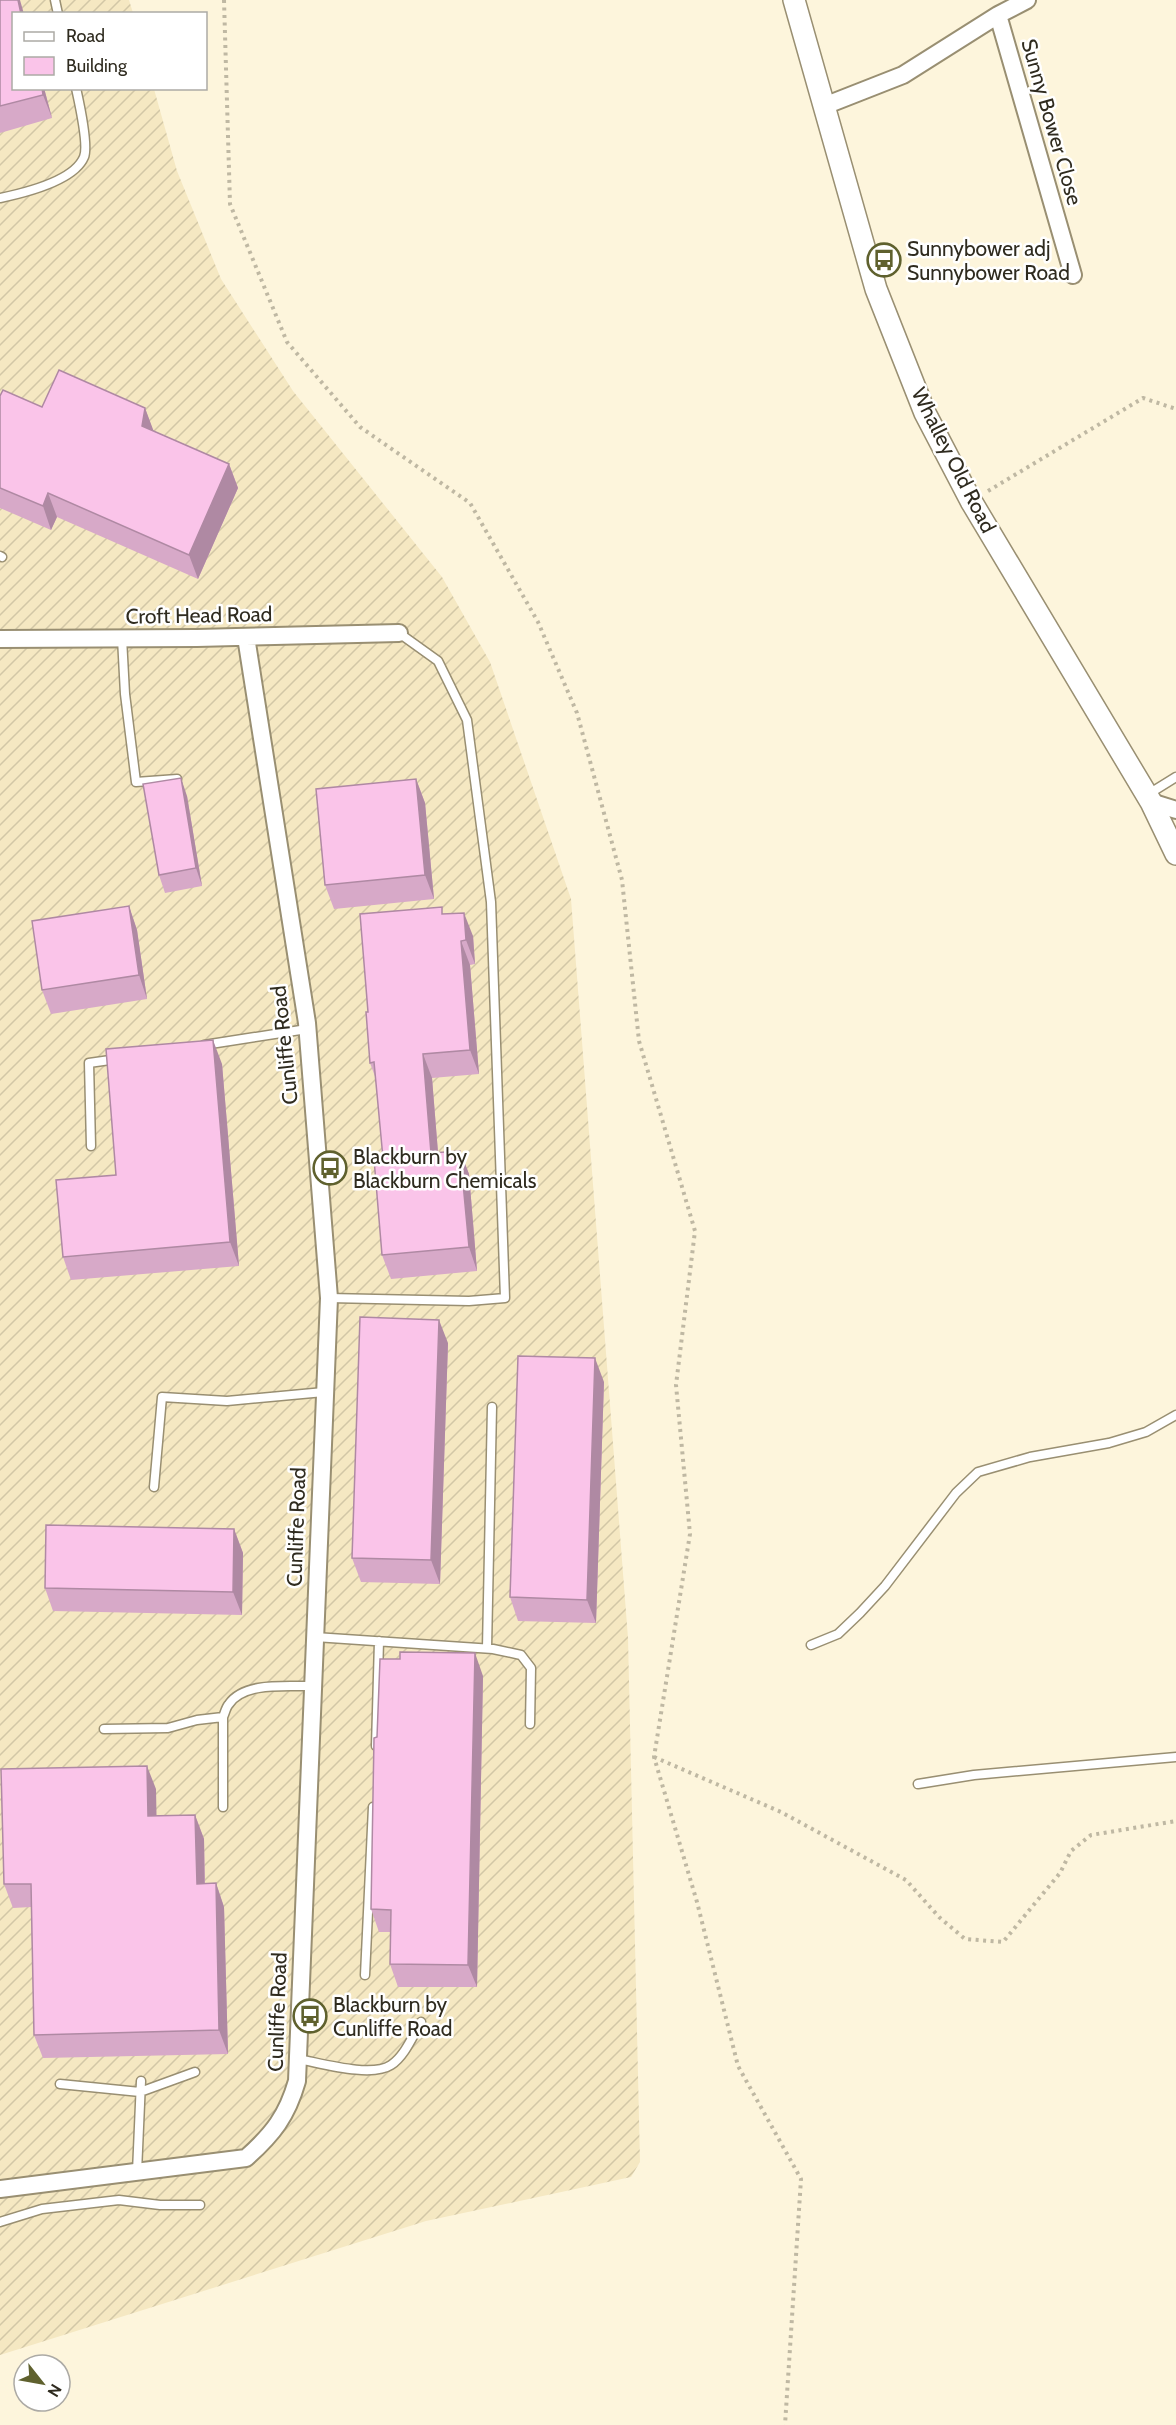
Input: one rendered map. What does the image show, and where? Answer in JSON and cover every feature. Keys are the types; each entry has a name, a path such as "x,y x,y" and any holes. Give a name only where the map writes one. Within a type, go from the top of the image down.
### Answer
{"street":[{"name":"Whalley Old Road","path":"794,0 876,290 925,413 971,501 1149,799 1176,854"},
{"path":"824,106 903,75 998,15 1027,0"},
{"name":"Sunny Bower Close","path":"998,15 1073,275"},
{"name":"Croft Head Road","path":"0,639 122,639 399,633"},
{"name":"Cunliffe Road","path":"0,2189 246,2158 265,2142 280,2123 290,2105 297,2081 329,1298 307,1029 246,637"},
{"path":"1149,799 1176,810"}],"lane":[{"path":"0,198 21,193 73,173 85,156 82,114 76,90"},
{"path":"329,1298 469,1301 505,1298 491,902 467,720 438,661 399,633"},
{"path":"122,639 125,694 136,782 177,779"},
{"path":"1149,799 1176,777"},
{"path":"192,1047 307,1029"},
{"path":"91,1146 88,1063 123,1058"},
{"path":"154,1487 162,1397 227,1401 324,1392"},
{"path":"487,1648 492,1407"},
{"path":"811,1645 838,1634 860,1613 885,1586 957,1493 978,1472 1030,1457 1118,1441 1146,1432 1176,1414"},
{"path":"314,1637 487,1648 521,1654 531,1668 530,1724"},
{"path":"375,1758 379,1641"},
{"path":"223,1807 223,1717 229,1703 242,1692 262,1688 313,1686"},
{"path":"104,1729 168,1728 197,1720 223,1717"},
{"path":"918,1784 974,1775 1176,1757"},
{"path":"365,1975 374,1792"},
{"path":"298,2059 368,2070 391,2066 401,2055 421,2022"},
{"path":"60,2084 140,2092 195,2072"},
{"path":"137,2172 141,2081"},
{"path":"0,2222 42,2209 119,2200 160,2205 200,2205"}],"path":[{"path":"224,0 230,204 287,342 360,427 470,503 538,622 577,713 621,880 639,1041 695,1231 676,1385 690,1534 654,1756 697,1902 738,2066 801,2179 784,2425"},
{"path":"971,501 1143,398 1176,409"},
{"path":"654,1756 781,1812 906,1880 939,1917 965,1940 1003,1942 1060,1873 1071,1851 1091,1835 1176,1821"}],"shaded area":[{"path":"0,0 129,0 133,12 12,12 12,90 154,90 177,171 221,279 293,391 442,577 490,662 571,899 628,1638 640,2162 631,2177 426,2221 0,2355"}],"building":[{"path":"0,0 18,0 21,12 12,12 12,90 42,90 43,95 0,106"},
{"path":"59,370 145,408 142,426 229,464 189,555 48,493 43,506 0,488 0,396 3,390 42,407"},
{"path":"181,778 196,868 159,875 143,784"},
{"path":"416,779 425,875 325,885 316,789"},
{"path":"129,906 139,975 42,990 32,921"},
{"path":"442,907 442,914 464,913 466,940 461,941 470,1050 423,1054 431,1153 460,1151 469,1247 382,1255 374,1159 383,1158 374,1062 370,1063 360,914"},
{"path":"213,1040 230,1242 63,1257 56,1180 116,1175 106,1049"},
{"path":"360,1317 439,1320 431,1560 352,1558"},
{"path":"518,1356 595,1358 587,1600 510,1597"},
{"path":"46,1525 234,1529 233,1592 45,1588"},
{"path":"400,1652 475,1653 468,1965 390,1964 391,1910 371,1909 374,1738 377,1737 380,1659 400,1659"},
{"path":"147,1766 148,1816 195,1815 197,1884 216,1883 219,2030 34,2035 31,1884 4,1884 1,1769"}],"place":[{"name":"Sunnybower adj Sunnybower Road","path":"884,260"},
{"name":"Blackburn by Blackburn Chemicals","path":"330,1168"},
{"name":"Blackburn by Cunliffe Road","path":"310,2016"}]}
